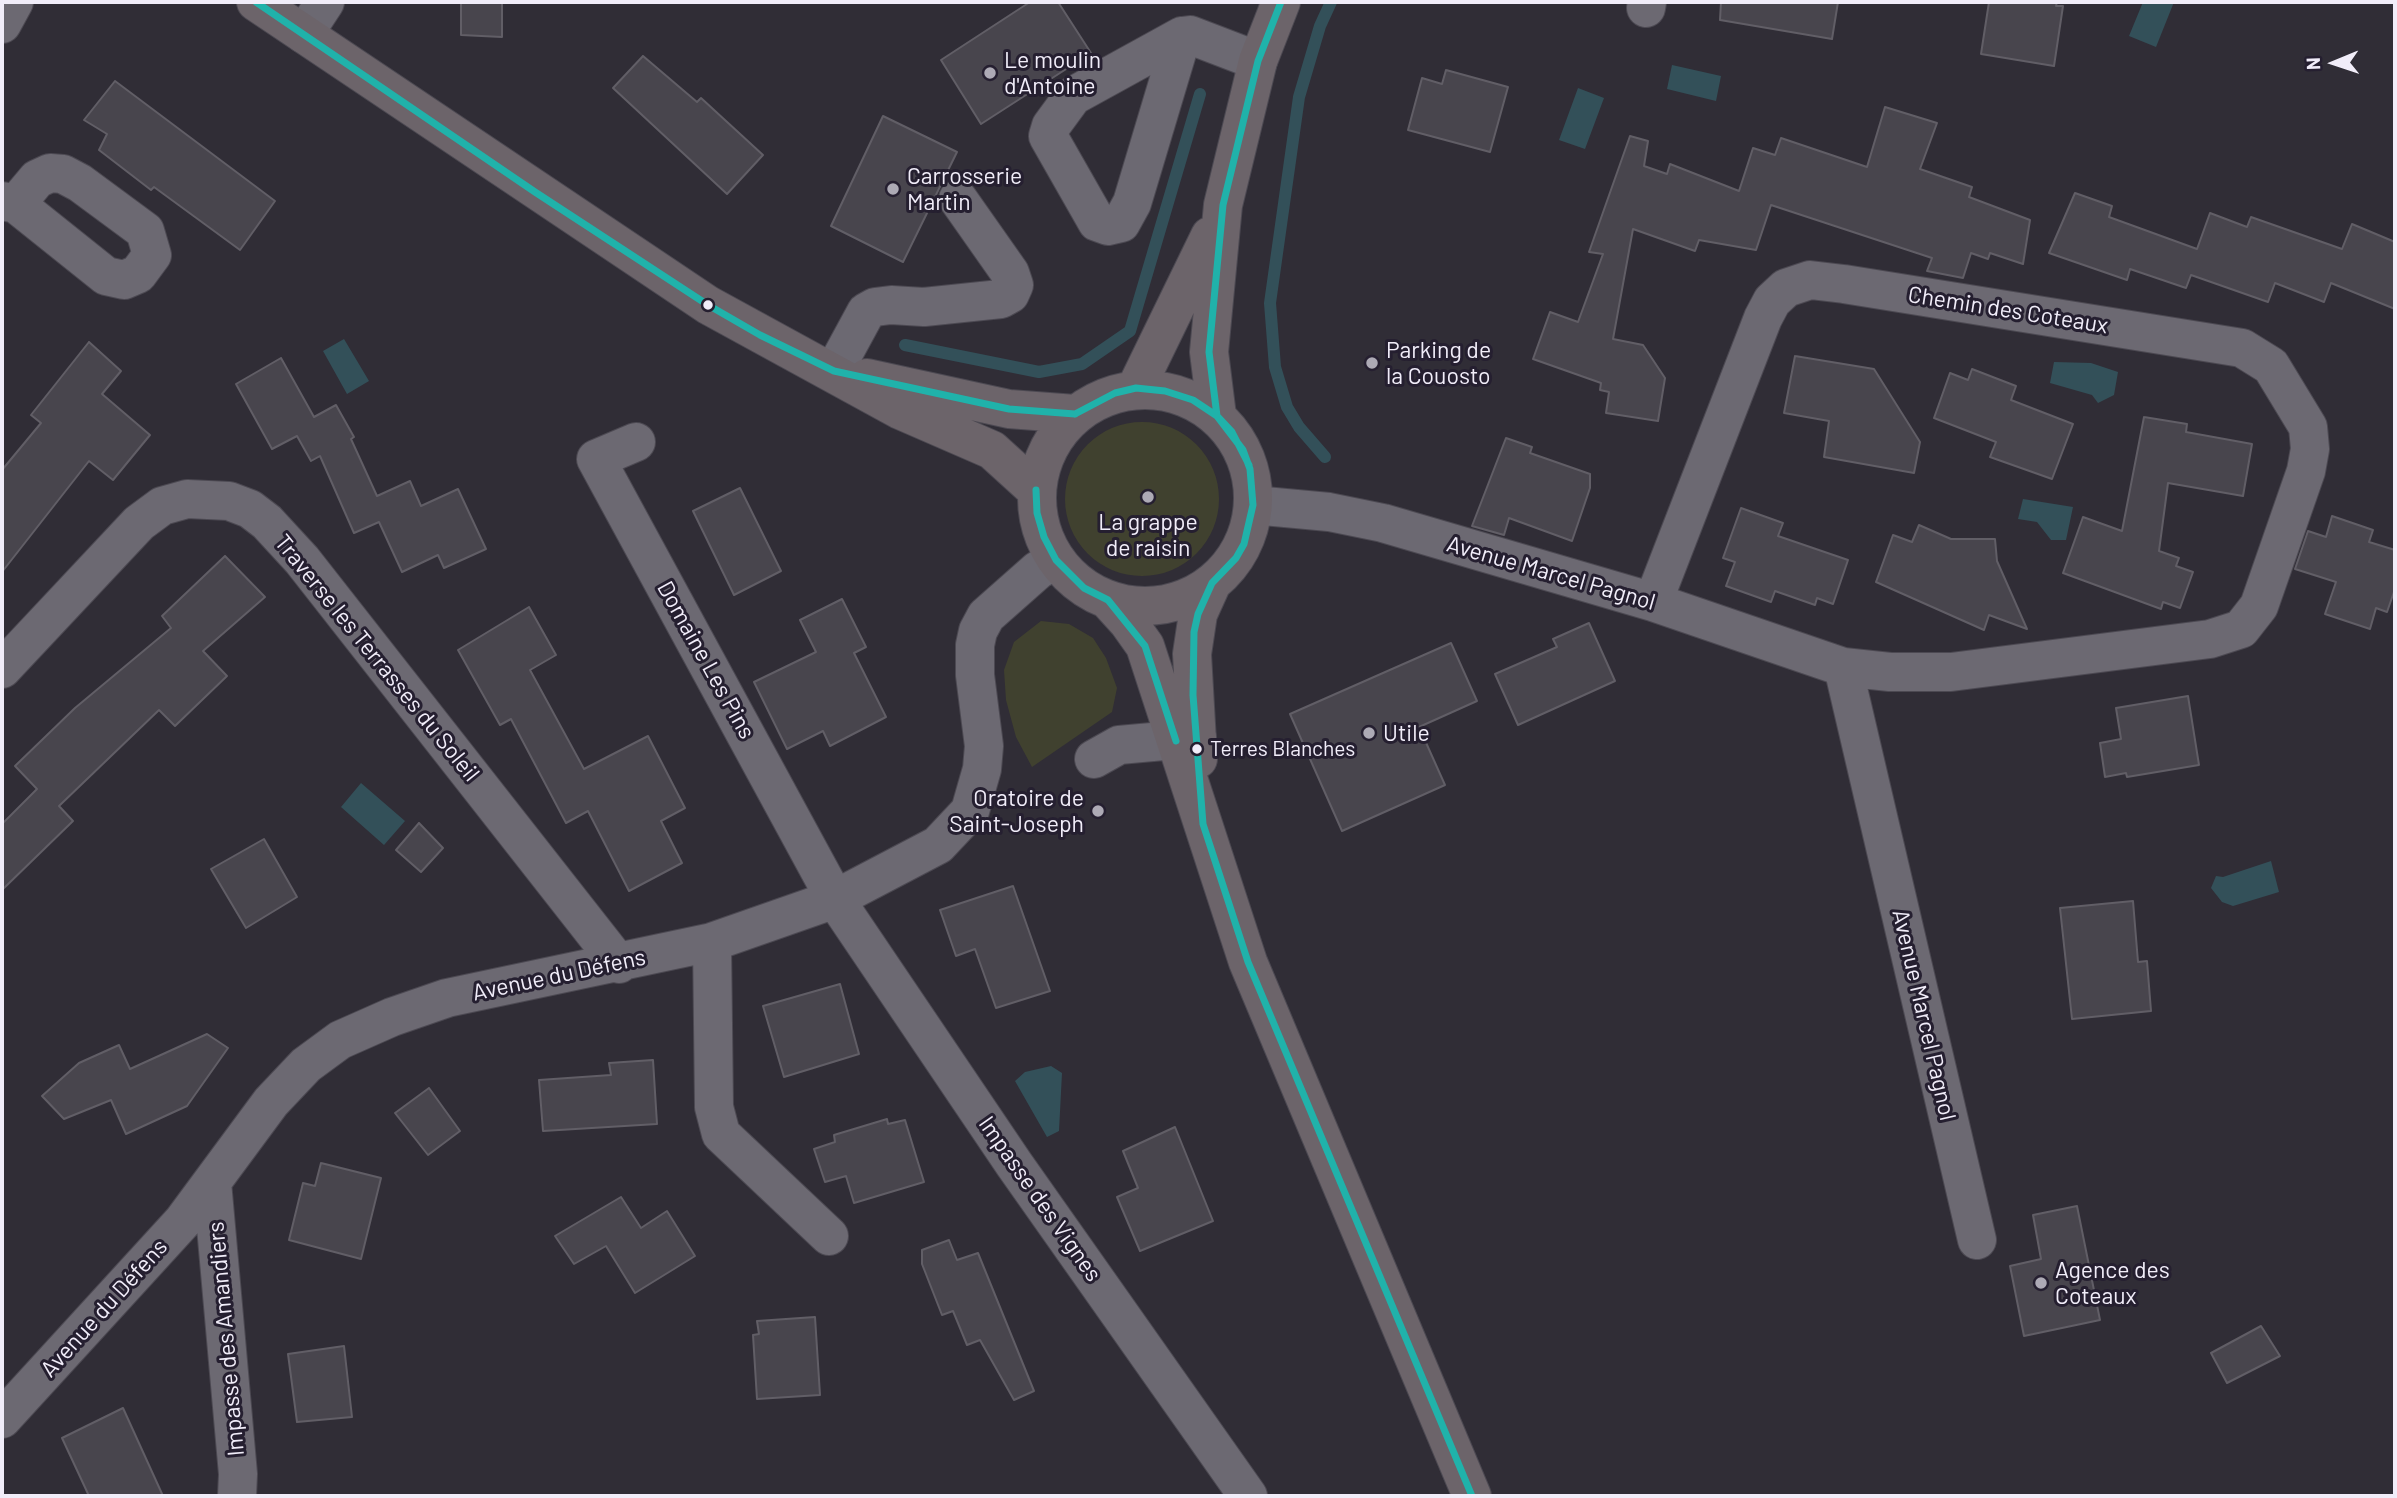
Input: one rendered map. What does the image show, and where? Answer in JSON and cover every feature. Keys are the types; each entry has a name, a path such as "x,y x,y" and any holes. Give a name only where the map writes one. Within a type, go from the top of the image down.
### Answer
{"main road":[{"path":"256,2 708,305 834,371 900,410 992,450 1036,490"},
{"path":"1217,416 1209,352 1223,205 1258,61 1280,2"},
{"path":"1136,388 1177,308 1223,205"},
{"path":"834,371 1009,409 1075,414"},
{"path":"1136,388 1166,391 1193,400 1217,416 1243,450 1250,469 1254,505 1244,544 1236,558 1212,583 1189,597 1162,605 1135,606 1108,600 1084,588 1056,560 1044,537 1037,513 1036,490 1042,461 1055,435 1075,414 1094,401 1136,388"},
{"path":"1186,737 1193,695 1194,632 1198,614 1212,583"},
{"path":"1108,600 1145,646 1186,737 1203,824 1248,962 1472,1496"}],"street":[{"path":"2,24 14,2"},
{"path":"304,34 325,2"},
{"path":"1182,36 1132,203 1121,223 1108,226 1097,222 1048,136 1051,126 1073,96 1182,36 1190,35 1258,61"},
{"path":"50,173 63,174 80,183 145,231 152,255 138,274 124,280 106,276 9,203 50,173"},
{"path":"834,371 866,312 874,307 891,304 924,307 1001,299 1010,294 1014,285 1010,273 958,199"},
{"name":"Chemin des Coteaux","path":"1653,602 1763,318 1772,301 1786,288 1810,280 2242,348 2271,366 2308,427 2310,449 2306,471 2259,606 2247,625 2234,633"},
{"name":"Domaine Les Pins","path":"636,442 596,459 835,899"},
{"name":"Traverse les Terrasses du Soleil","path":"2,669 139,523 162,506 187,499 229,501 250,509 267,522 302,560 619,964"},
{"name":"Avenue Marcel Pagnol","path":"1254,505 1329,512 1383,523 1653,602 1843,667 1890,672 1951,672 2156,646 2234,633"},
{"name":"Avenue du Défens","path":"2,1419 183,1221 288,1083 306,1065 340,1040 392,1017 447,998 619,964 712,942 835,899 938,845 970,811 978,791 983,758 975,675 978,631 986,615 1038,570 1056,560"},
{"name":"Avenue Marcel Pagnol","path":"1843,667 1977,1240"},
{"path":"1094,759 1119,745 1186,737"},
{"name":"Impasse des Vignes","path":"835,899 1014,1164 1248,1496"},
{"path":"712,942 714,1107 718,1127 736,1150 829,1236"},
{"name":"Impasse des Amandiers","path":"212,1182 238,1474 237,1496"}],"green space":[{"path":"1142,422 1172,427 1197,444 1214,469 1219,499 1214,529 1197,554 1172,571 1142,576 1112,571 1087,554 1070,529 1065,499 1070,469 1087,444 1112,427"},
{"path":"1041,621 1069,624 1093,638 1106,658 1117,688 1112,712 1032,767 1016,737 1006,700 1004,670 1014,642"}],"water":[{"path":"2143,2 2174,2 2156,47 2129,36"},
{"path":"1672,65 1721,76 1716,101 1667,89"},
{"path":"1578,88 1604,98 1585,149 1559,140"},
{"path":"344,339 369,381 347,394 323,351"},
{"path":"2054,362 2091,363 2118,372 2114,395 2098,403 2092,395 2050,383"},
{"path":"2023,499 2073,507 2066,540 2051,540 2037,522 2018,519"},
{"path":"361,783 405,821 384,845 341,807"},
{"path":"2271,861 2279,892 2233,906 2222,902 2211,888 2216,876 2223,877"},
{"path":"1051,1066 1062,1073 1059,1131 1047,1137 1015,1081 1025,1072"}],"building":[{"path":"461,2 502,2 502,37 461,35"},
{"path":"1030,2 1058,2 1091,53 981,124 941,60"},
{"path":"1721,2 1838,2 1832,39 1720,20"},
{"path":"1989,2 2057,2 2056,6 2063,6 2054,66 1981,54"},
{"path":"643,56 697,102 701,98 763,155 727,194 613,88"},
{"path":"1446,70 1508,87 1490,152 1408,130 1422,78 1442,84"},
{"path":"115,81 275,201 240,250 154,187 151,190 99,150 107,134 84,120"},
{"path":"1885,107 1937,123 1920,169 1972,187 1969,197 2030,220 2023,264 1990,253 1988,259 1971,253 1963,278 1927,271 1932,258 1771,205 1756,250 1699,240 1695,251 1633,229 1613,339 1643,345 1665,378 1658,421 1606,413 1609,392 1600,390 1601,383 1533,359 1550,312 1578,322 1603,254 1589,252 1630,136 1648,141 1644,166 1667,174 1670,164 1739,191 1753,148 1775,155 1781,138 1867,167"},
{"name":"Carrosserie Martin","path":"883,116 957,152 903,262 831,226"},
{"path":"2075,193 2112,206 2109,217 2197,249 2210,213 2247,227 2251,217 2342,249 2352,224 2395,242 2395,309 2331,283 2324,302 2275,283 2268,302 2191,275 2186,288 2130,269 2127,280 2049,253"},
{"path":"89,342 121,371 102,394 150,435 113,480 89,461 2,572 2,470 41,423 31,415"},
{"path":"1795,356 1874,369 1920,442 1914,473 1824,457 1829,421 1784,413"},
{"path":"281,358 314,417 336,405 354,437 351,439 377,496 410,481 421,506 458,489 486,549 444,568 438,555 402,572 379,522 354,533 320,456 311,461 297,436 272,449 236,384"},
{"path":"1972,369 2016,386 2011,400 2073,424 2052,479 1990,457 1996,442 1934,418 1950,373 1968,380"},
{"path":"2144,417 2187,424 2186,432 2252,444 2243,496 2168,483 2159,551 2179,558 2176,566 2193,572 2180,608 2163,602 2161,609 2063,573 2083,517 2122,531"},
{"path":"1506,438 1532,447 1530,453 1590,474 1590,488 1572,541 1509,518 1504,535 1472,526"},
{"path":"740,488 781,571 734,595 693,511"},
{"path":"1741,508 1783,523 1778,536 1848,560 1833,604 1817,598 1815,605 1775,591 1771,602 1726,586 1735,562 1723,558"},
{"path":"2332,516 2373,530 2369,542 2395,550 2395,589 2387,612 2376,608 2370,629 2325,614 2336,582 2295,569 2308,531 2326,537"},
{"path":"1919,525 1951,539 1995,539 1997,561 2027,629 1989,615 1984,630 1876,582 1893,535 1912,542"},
{"path":"225,556 265,597 203,651 227,676 175,726 159,710 59,806 73,821 2,890 2,824 37,789 15,766 75,708 171,628 162,616"},
{"path":"842,599 866,647 854,653 886,717 830,746 823,731 787,749 754,682 816,652 800,620"},
{"path":"529,607 556,655 530,670 584,769 648,736 685,808 661,821 682,863 629,891 588,811 566,823 511,719 500,725 458,650"},
{"path":"1589,623 1615,681 1518,725 1495,674 1557,647 1553,639"},
{"name":"Utile","path":"1451,643 1477,701 1419,727 1445,785 1342,831 1290,714"},
{"path":"2188,696 2199,765 2127,777 2126,773 2105,777 2100,743 2121,739 2116,708"},
{"path":"419,823 443,848 421,872 396,850"},
{"path":"264,839 297,897 246,928 211,869"},
{"path":"1013,886 1050,991 996,1008 975,949 956,956 940,910"},
{"path":"2133,901 2138,962 2147,961 2151,1011 2072,1019 2060,908"},
{"path":"840,984 859,1054 784,1077 763,1006"},
{"path":"207,1034 228,1048 187,1106 126,1134 111,1100 64,1119 42,1096 79,1063 119,1045 130,1069"},
{"path":"653,1060 657,1124 543,1131 539,1080 611,1075 609,1063"},
{"path":"429,1088 460,1131 428,1155 395,1113"},
{"path":"887,1119 888,1124 905,1120 924,1182 854,1203 846,1176 825,1182 814,1149 835,1142 834,1135"},
{"path":"1175,1127 1213,1221 1140,1251 1117,1197 1138,1188 1123,1151"},
{"path":"321,1163 381,1178 361,1259 289,1240 303,1183 315,1186"},
{"path":"621,1197 641,1228 667,1211 695,1256 635,1293 606,1246 574,1264 555,1236"},
{"path":"2077,1206 2100,1320 2024,1336 2010,1266 2041,1259 2033,1215"},
{"path":"949,1240 957,1260 978,1253 1034,1391 1014,1400 980,1340 967,1345 953,1311 942,1315 922,1264 922,1250"},
{"path":"815,1317 820,1395 757,1399 753,1335 759,1334 757,1321"},
{"path":"2261,1326 2280,1356 2227,1383 2211,1353"},
{"path":"344,1346 352,1417 297,1422 288,1354"},
{"path":"123,1408 163,1496 89,1496 62,1438"}],"waterway":[{"path":"1325,457 1299,427 1287,407 1275,367 1270,303 1299,97 1320,26 1331,2"},
{"path":"905,345 1039,372 1082,364 1130,331 1200,94"}],"transit line":[{"path":"256,2 535,192 708,305 760,335 834,371 1009,409 1075,414"},
{"path":"1217,416 1209,352 1223,205 1258,61 1281,2"},
{"path":"1075,414 1115,393 1136,388 1165,391 1193,400 1217,416 1232,432 1249,465"},
{"path":"1217,416 1243,450 1250,469 1253,505 1244,544 1236,558 1212,583 1198,614 1194,632 1193,695 1203,824 1248,962 1472,1496"},
{"path":"1036,490 1037,513 1044,537 1056,560 1084,588 1108,600 1145,646 1176,741"}],"place":[{"name":"Le moulin d'Antoine","path":"990,73"},
{"name":"Carrosserie Martin","path":"893,189"},
{"name":"Parking de la Couosto","path":"1372,363"},
{"name":"La grappe de raisin","path":"1148,497"},
{"name":"Utile","path":"1369,733"},
{"name":"Terres Blanches","path":"1197,749"},
{"name":"Oratoire de Saint-Joseph","path":"1098,811"},
{"name":"Agence des Coteaux","path":"2041,1283"}]}
